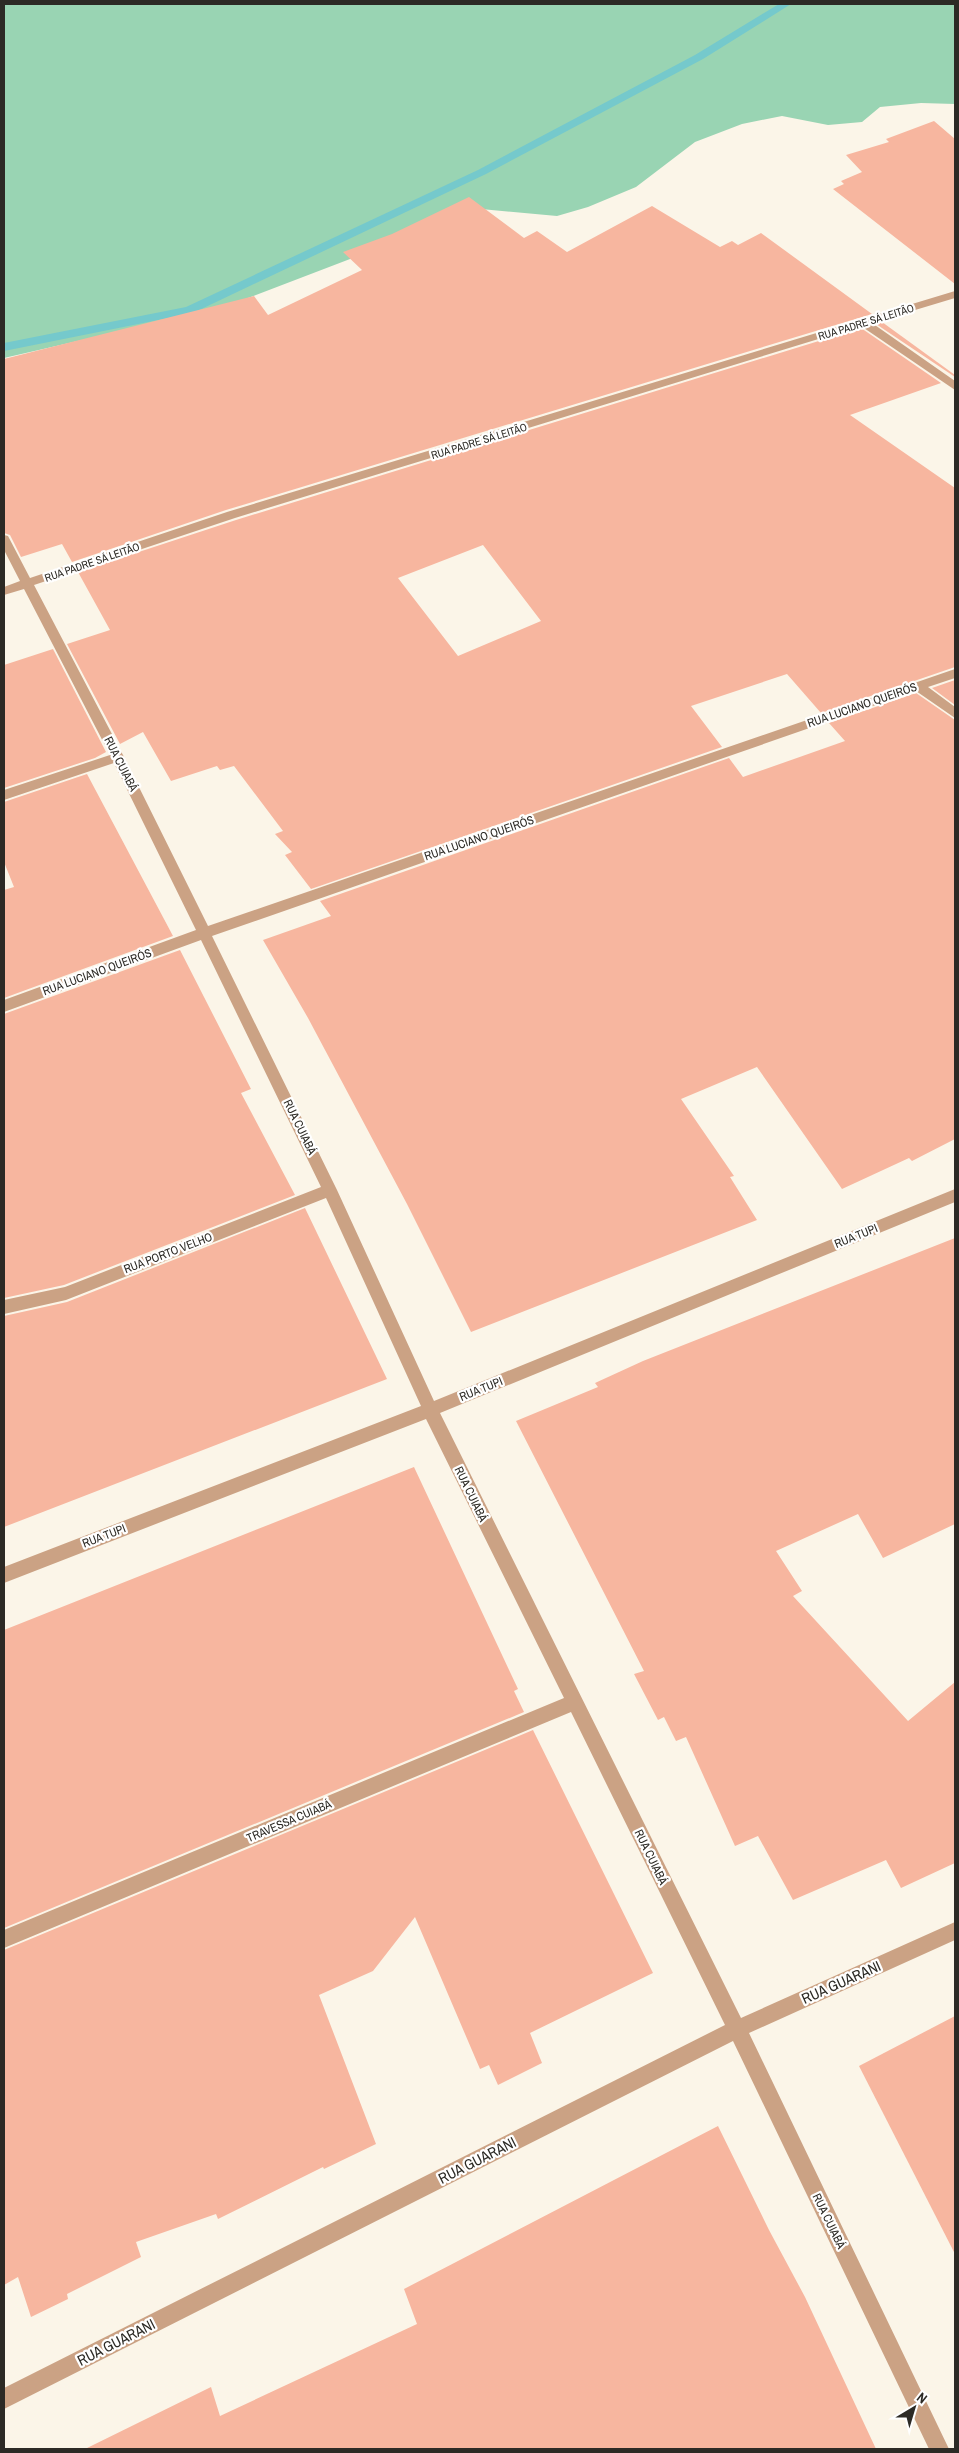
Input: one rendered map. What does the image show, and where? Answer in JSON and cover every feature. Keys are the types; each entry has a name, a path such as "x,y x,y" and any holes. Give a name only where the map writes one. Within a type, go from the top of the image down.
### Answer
{"street":[{"name":"RUA PADRE SÁ LEITÃO","path":"4,591 231,515 955,294"},
{"path":"864,322 955,386"},
{"name":"RUA CUIABÁ","path":"4,539 118,757 330,1190 430,1410 737,2029 939,2449"},
{"name":"RUA LUCIANO QUEIRÓS","path":"4,1006 204,933 955,674"},
{"path":"918,686 955,713"},
{"path":"4,795 118,757"},
{"name":"RUA PORTO VELHO","path":"4,1307 66,1294 330,1190"},
{"name":"RUA TUPI","path":"4,1575 430,1410 955,1195"},
{"name":"TRAVESSA CUIABÁ","path":"4,1939 574,1702"},
{"name":"RUA GUARANI","path":"4,2399 737,2029 955,1931"}],"green space":[{"path":"4,4 955,4 955,104 921,103 880,107 862,122 828,125 782,116 742,124 695,142 636,187 588,207 557,216 481,209 164,330 152,324 4,358"}],"building":[{"path":"934,121 955,139 955,284 833,189 844,184 841,181 862,172 846,155 889,142 886,139"},
{"path":"469,197 524,238 537,231 567,252 652,206 720,247 732,241 738,245 761,233 872,314 226,510 72,562 62,544 21,557 10,535 4,533 4,359 254,296 268,315 362,270 343,252 392,234"},
{"path":"882,322 955,375 955,377 876,324"},
{"path":"861,328 941,383 850,415 955,488 955,667 821,713 787,674 691,706 722,747 311,889 285,855 292,852 275,834 283,831 234,766 220,770 217,766 171,781 143,732 120,744 67,644 110,630 78,572 236,520","holes":["483,545 541,621 458,656 398,578"]},
{"path":"53,649 106,752 95,758 4,788 4,665"},
{"path":"955,680 955,705 932,688"},
{"path":"916,693 955,720 955,1139 912,1161 909,1158 842,1189 757,1067 681,1099 734,1176 730,1177 757,1220 471,1332 407,1204 308,1018 263,940 331,916 320,901 729,758 743,777 845,741 829,723"},
{"path":"87,774 173,936 4,998 4,890 14,887 4,862 4,802"},
{"path":"180,950 251,1089 241,1093 295,1195 64,1285 4,1298 4,1014"},
{"path":"305,1208 387,1379 4,1527 4,1316 67,1302"},
{"path":"955,1238 955,1524 883,1558 858,1514 776,1551 802,1591 793,1596 908,1721 955,1682 955,1863 901,1888 886,1860 793,1900 758,1836 735,1846 686,1737 676,1741 664,1717 658,1720 634,1674 644,1671 516,1421 598,1387 595,1383 643,1361"},
{"path":"414,1467 518,1689 514,1691 524,1712 4,1928 4,1630"},
{"path":"533,1730 653,1973 530,2033 542,2063 498,2085 489,2065 480,2069 415,1917 373,1971 319,1995 376,2144 324,2169 323,2167 218,2219 216,2214 136,2242 141,2257 67,2294 68,2299 31,2317 18,2277 4,2285 4,1950"},
{"path":"955,2016 955,2254 859,2066"},
{"path":"718,2126 769,2230 805,2297 876,2449 85,2449 211,2387 220,2416 417,2324 404,2289"}],"waterway":[{"path":"4,347 189,310 482,172 699,57 786,4"}]}
